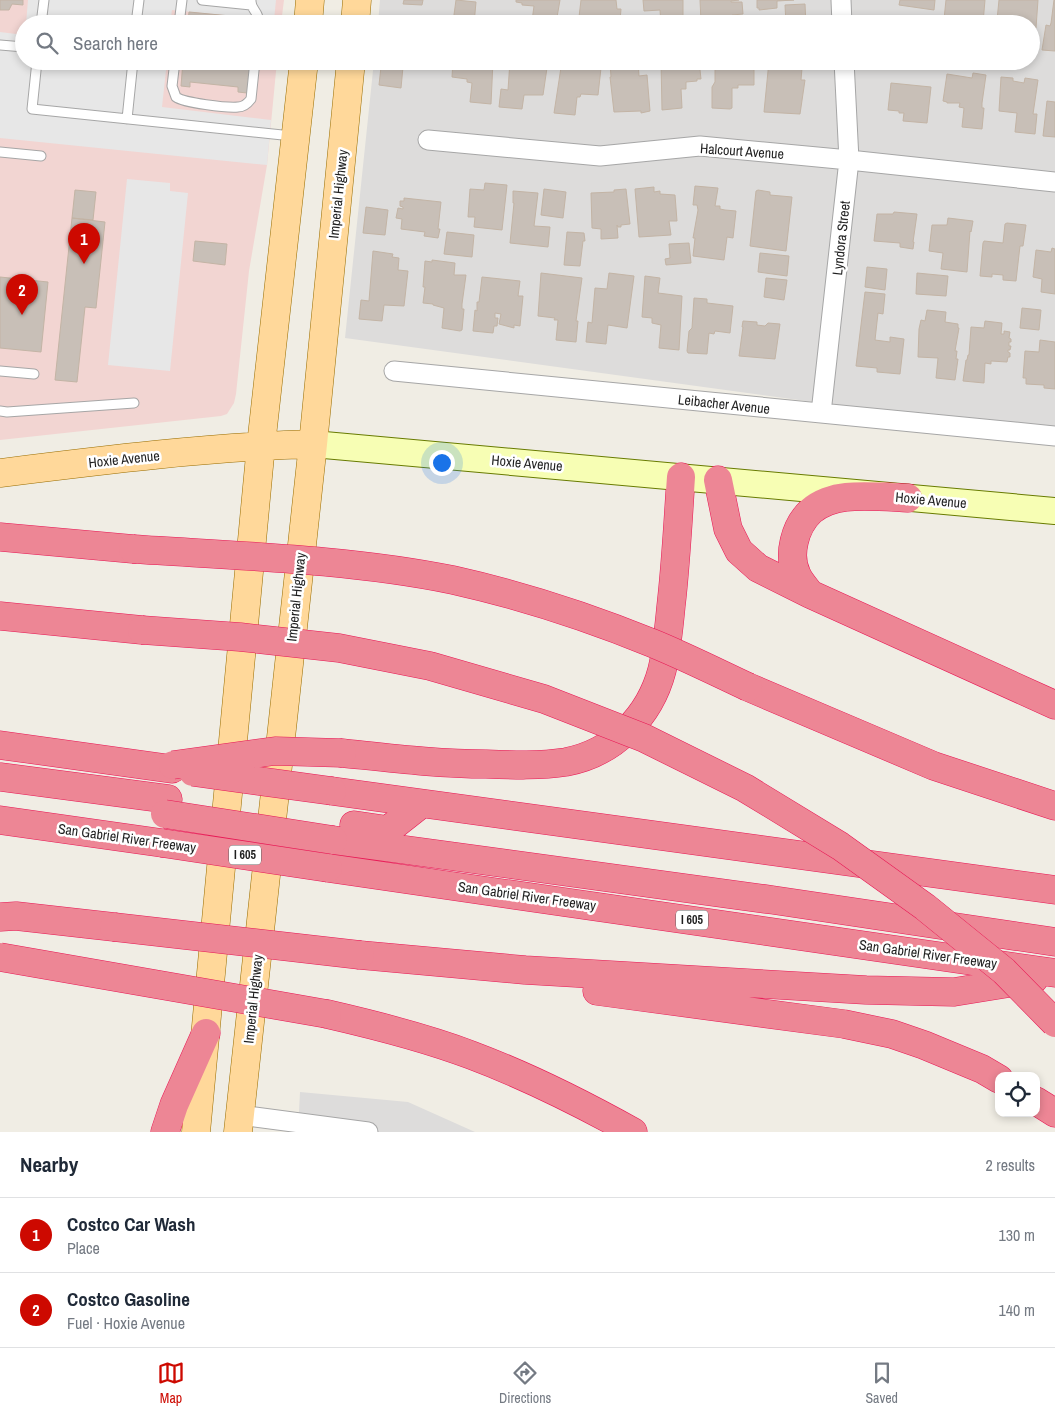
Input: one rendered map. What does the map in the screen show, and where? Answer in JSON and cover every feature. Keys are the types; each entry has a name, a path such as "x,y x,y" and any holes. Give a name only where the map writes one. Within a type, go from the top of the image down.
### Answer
{"highway":[{"path":"167,767 275,751 342,753 459,764 530,765 567,762 591,753 616,740 638,720 651,697 662,670 674,583 682,477"},
{"path":"718,480 728,529 739,550 758,568 810,594 1055,705"},
{"path":"810,594 796,575 793,556 795,538 810,511 824,502 846,497 908,498"},
{"path":"0,537 385,568 454,580 522,598 591,620 652,643 748,687 934,766 1055,806"},
{"path":"0,616 142,630 240,637 339,648 430,666 544,699 644,738 746,788 840,846 940,918 1004,971 1055,1023"},
{"path":"0,745 1055,890"},
{"path":"0,777 166,807 1055,942"},
{"path":"0,790 166,807"},
{"path":"331,831 388,830 421,804"},
{"name":"San Gabriel River Freeway","path":"0,820 1055,974"},
{"path":"0,832 105,834"},
{"path":"0,917 16,916 360,955 525,970 866,990 954,992 1055,974"},
{"path":"360,955 524,982 844,1024 892,1034 924,1045 982,1069 995,1077"},
{"path":"0,957 327,1014 383,1027 471,1055 567,1096 633,1132"},
{"path":"165,1132 174,1105 206,1033"},
{"path":"1040,1104 1055,1113"}],"main road":[{"path":"309,15 310,0"},
{"path":"355,15 357,0"},
{"path":"196,1132 261,445 303,70"},
{"name":"Imperial Highway","path":"239,1124 313,444 350,70"},
{"name":"Hoxie Avenue","path":"0,473 68,464 261,445 313,444 1055,511"}],"street":[{"path":"840,0 841,15"},
{"name":"Lyndora Street","path":"821,413 849,160 844,70"},
{"name":"Halcourt Avenue","path":"428,140 600,156 700,146 1055,182"},
{"name":"Leibacher Avenue","path":"394,371 1055,436"},
{"path":"239,1124 368,1132"}],"lane":[{"path":"42,15 44,0"},
{"path":"137,15 139,0"},
{"path":"180,15 182,0"},
{"path":"202,0 251,2 258,15"},
{"path":"0,45 15,46"},
{"path":"36,70 32,109 296,136"},
{"path":"127,119 132,70"},
{"path":"174,70 172,86 176,97 186,102 238,107 248,104 251,99 254,70"},
{"path":"0,152 41,156"},
{"path":"0,371 34,374"},
{"path":"0,411 134,403"}],"shaded area":[{"path":"0,0 284,0 282,15 15,15 15,70 276,70 267,165 249,271 236,394 234,403 227,414 0,440"},
{"path":"28,0 276,0 274,15 223,15 172,10 171,15 27,15"},
{"path":"380,0 1055,0 1055,435 345,338 373,70 1040,70 1040,15 379,15"},
{"path":"0,32 15,34 15,70 166,70 162,107 271,120 267,165 0,138"},
{"path":"127,179 170,183 170,191 188,193 170,371 108,365"},
{"path":"300,1092 408,1102 475,1132 298,1132"}],"building":[{"path":"0,0 23,0 23,5 12,4 9,10 0,10"},
{"path":"404,0 423,0 422,5 403,4"},
{"path":"456,0 476,2 475,15 454,15"},
{"path":"516,0 560,0 557,15 533,15 534,6 522,5 522,3 516,2"},
{"path":"581,0 616,0 617,9 621,9 620,15 579,15"},
{"path":"643,0 683,0 683,15 660,15 660,10 644,11"},
{"path":"700,0 739,0 731,2 742,2 743,14 701,15"},
{"path":"757,0 794,0 777,1 777,8 759,10 757,8"},
{"path":"900,0 935,0 934,10 899,5"},
{"path":"946,0 985,0 984,15 944,15"},
{"path":"999,0 1038,0 1037,15 998,15"},
{"path":"1054,0 1055,51 1042,50 1046,25 1050,26 1051,23"},
{"path":"805,4 806,15 786,15 785,5"},
{"path":"189,12 220,15 189,15"},
{"path":"182,70 251,70 247,93 238,92 238,87 190,82 190,87 181,86"},
{"path":"381,70 403,70 401,88 379,85"},
{"path":"452,70 493,70 491,104 470,102 472,83 467,82 467,79 452,77"},
{"path":"509,70 547,70 543,95 524,95 522,109 499,107 501,89 508,90"},
{"path":"561,70 601,70 598,95 581,94 580,97 577,97 575,115 554,113"},
{"path":"611,70 639,70 639,76 647,75 650,111 641,113 641,111 614,112"},
{"path":"661,70 700,70 701,79 686,82 686,89 681,89 682,108 662,110"},
{"path":"715,70 754,70 754,85 738,85 738,88 732,88 732,108 730,109 712,108 712,87 715,82"},
{"path":"768,70 802,70 801,80 805,80 800,114 764,112"},
{"path":"973,73 986,75 982,103 982,108 984,108 982,129 962,127 964,108 959,107 960,103 947,103 943,101 947,74 972,78"},
{"path":"1001,77 1013,78 1013,81 1024,83 1025,78 1038,80 1033,114 1037,114 1035,134 1015,132 1017,113 999,111"},
{"path":"891,83 931,87 927,123 903,121 904,113 888,110"},
{"path":"1047,101 1055,102 1055,137 1043,136"},
{"path":"485,183 507,185 502,230 474,227 475,217 468,217 470,189 484,190"},
{"path":"695,186 718,188 715,206 720,206 720,209 736,211 733,238 727,237 724,260 693,256 695,238 693,238 698,210 697,205 693,205"},
{"path":"654,187 654,192 660,191 660,194 675,195 677,221 669,221 671,235 639,237 635,189"},
{"path":"544,189 566,192 563,218 541,215"},
{"path":"626,189 630,224 621,225 621,227 617,225 618,238 601,239 601,229 592,228 591,193 614,192 614,190"},
{"path":"75,190 96,192 93,220 72,218"},
{"path":"513,191 538,193 534,226 550,227 548,247 510,243 514,203"},
{"path":"756,191 770,192 770,195 792,197 786,251 750,246"},
{"path":"404,198 441,202 438,238 424,236 425,232 401,229 402,219 396,218 398,208 403,209 400,206 400,201 404,201"},
{"path":"366,207 388,210 385,235 363,233"},
{"path":"894,212 917,214 913,249 900,247 900,243 874,241 877,214 893,214"},
{"path":"72,218 105,222 96,308 85,307 77,382 55,380"},
{"path":"948,218 973,221 970,231 967,272 941,269 943,253 929,251 932,225 947,225"},
{"path":"1005,224 1026,225 1023,246 1020,246 1016,281 1003,280 1003,275 992,274 992,277 980,276 984,241 1003,243"},
{"path":"447,232 474,235 472,257 444,254"},
{"path":"567,232 584,233 585,241 583,241 580,266 564,265"},
{"path":"195,241 227,244 225,265 193,261"},
{"path":"689,243 691,263 666,265 665,259 670,258 669,244"},
{"path":"1052,248 1055,249 1055,294 1041,292 1042,279 1033,277 1036,250 1051,252"},
{"path":"373,251 393,254 392,257 399,258 398,270 408,271 404,306 384,305 382,321 359,319 361,300 369,301"},
{"path":"760,253 789,256 787,276 758,272"},
{"path":"432,260 455,263 454,275 466,275 462,304 462,309 464,309 462,330 460,331 442,328 444,308 423,303 425,261 432,262"},
{"path":"867,267 887,269 885,290 865,287"},
{"path":"541,273 582,278 576,321 578,321 576,342 556,340 558,320 538,316"},
{"path":"609,273 634,276 627,328 608,325 606,344 586,342 588,322 592,323 595,288 607,289"},
{"path":"917,273 948,276 946,296 916,294"},
{"path":"645,276 660,278 658,293 682,296 679,350 659,348 661,325 652,323 652,318 642,317"},
{"path":"0,277 48,282 41,352 0,348"},
{"path":"482,277 520,281 518,296 523,296 520,326 514,325 514,328 499,324 501,314 495,313 495,318 498,318 497,326 494,326 493,333 473,331"},
{"path":"766,278 787,280 784,300 764,297"},
{"path":"865,292 885,294 883,314 878,313 875,340 890,342 890,337 904,339 900,374 877,372 877,368 856,366"},
{"path":"694,298 707,299 707,303 733,306 730,333 715,331 714,334 709,333 707,354 688,353 687,351 689,331 692,328"},
{"path":"1022,308 1041,310 1039,330 1020,328"},
{"path":"927,310 946,312 945,322 958,324 955,351 957,351 956,359 958,359 955,380 936,378 938,358 918,357 919,329 921,320 925,321"},
{"path":"743,321 757,322 757,325 765,326 768,323 780,324 775,359 739,356"},
{"path":"985,321 1002,323 1001,334 1004,334 1004,331 1010,332 1009,338 1011,342 1009,342 1009,346 1011,346 1008,352 1010,357 1008,357 1007,362 991,361 991,364 985,363 984,383 963,381 966,360 969,355 971,327 984,328"},
{"path":"1040,340 1055,342 1055,389 1044,388 1044,385 1026,384 1026,378 1023,378 1025,351 1039,352"}],"place":[{"name":"Costco Car Wash","path":"84,264"},
{"name":"Costco Gasoline","path":"22,315"}]}
